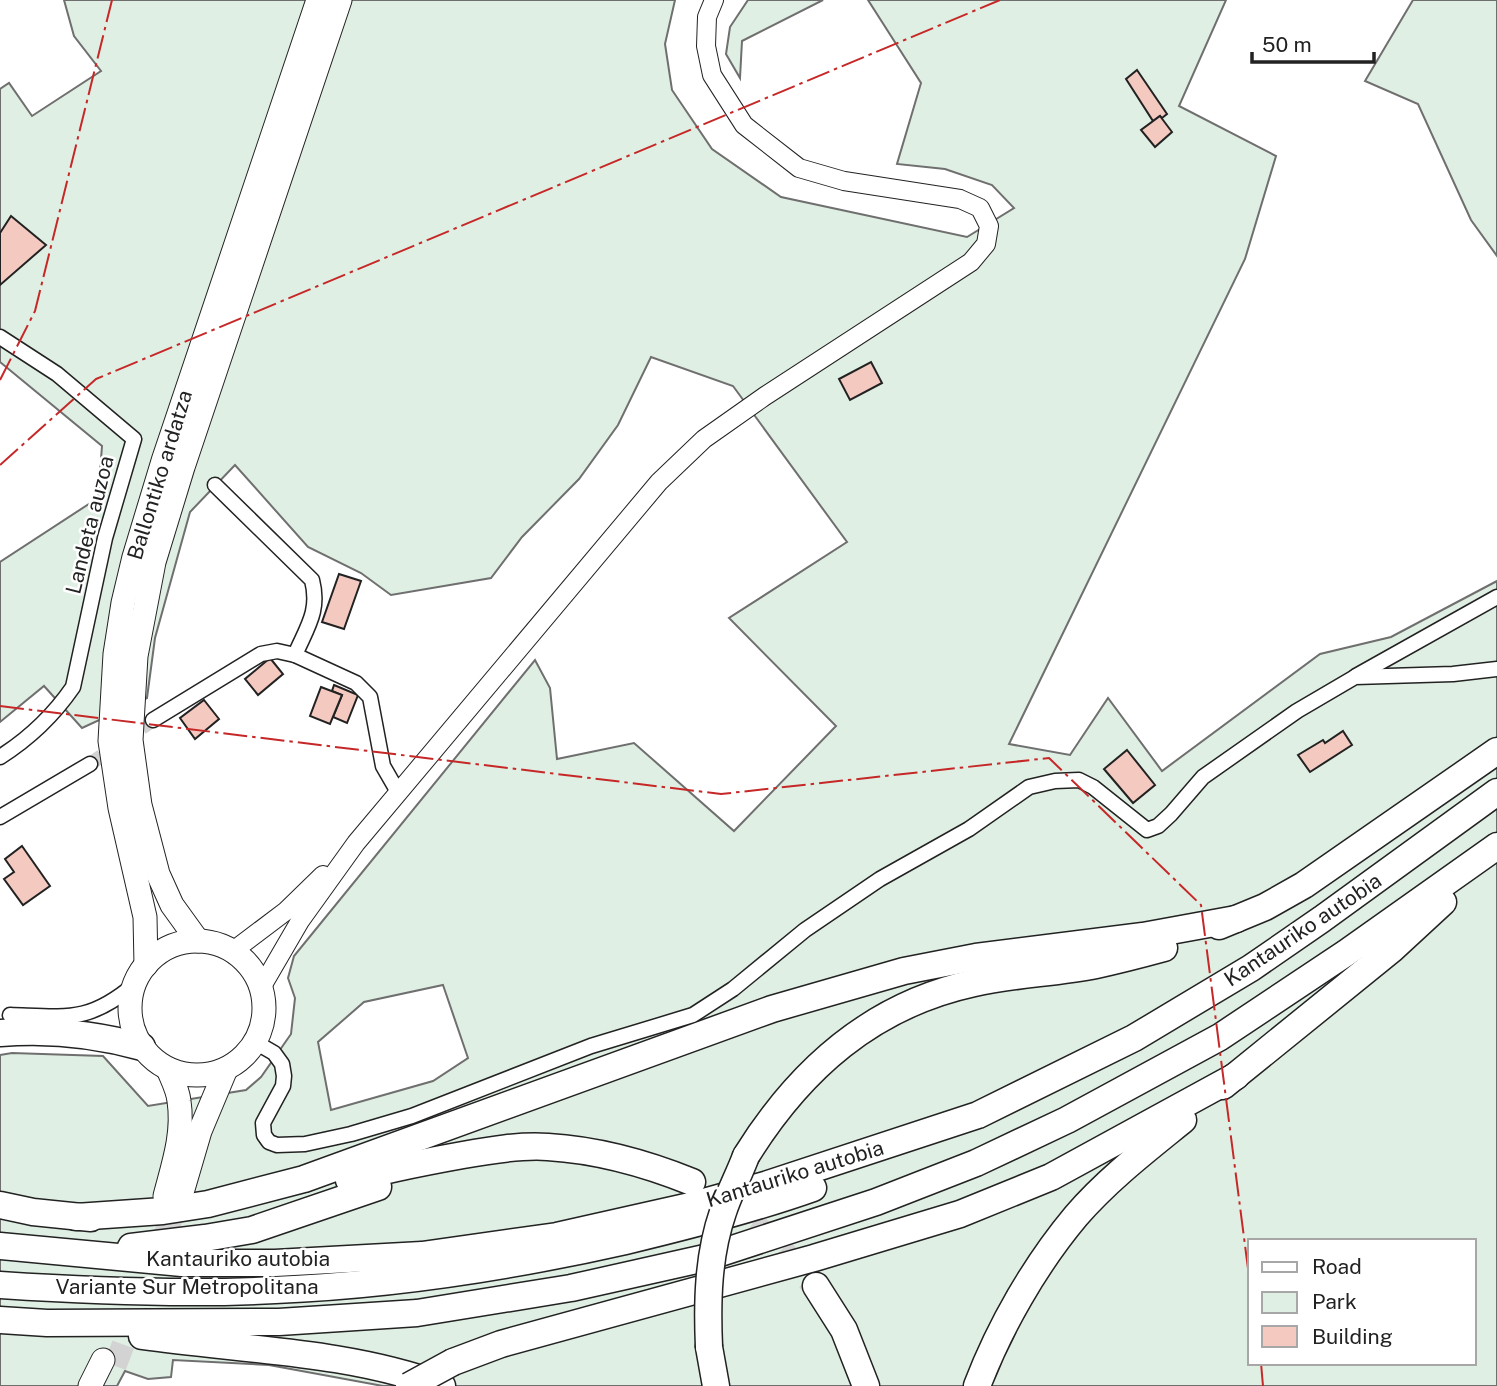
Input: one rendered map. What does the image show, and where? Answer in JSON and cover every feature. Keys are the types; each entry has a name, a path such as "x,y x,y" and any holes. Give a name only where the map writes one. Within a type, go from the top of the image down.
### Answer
{"highway":[{"path":"716,1386 709,1347 707,1309 711,1263 723,1213 746,1156 769,1120 813,1070 841,1045 876,1022 926,997 974,983 1096,965 1168,947 1265,907 1304,885 1497,751"},
{"name":"Kantauriko autobia","path":"0,1246 182,1263 422,1255 546,1238 674,1210 765,1185 978,1115 1134,1038 1251,968 1497,792"},
{"name":"Kantauriko autobia","path":"0,1320 47,1323 279,1322 417,1313 571,1289 705,1258 797,1229 976,1163 1155,1074 1273,1003 1497,846"},
{"path":"977,1386 1010,1315 1050,1250 1077,1215 1104,1187 1391,950 1497,852"},
{"path":"76,1217 163,1211 208,1204 304,1179 772,1009 904,971 976,957 1143,936 1236,919"},
{"path":"3,1019 51,1032 107,1038 142,1047"},
{"path":"409,1386 453,1362 501,1344 840,1251 960,1214 1051,1177 1236,1076"},
{"name":"Variante Sur Metropolitana","path":"0,1285 69,1290 275,1290 412,1278 555,1256 693,1225 778,1201 866,1168 978,1115"},
{"path":"0,1205 76,1217 122,1220 208,1216 268,1204 393,1168 510,1148 545,1146 635,1161 692,1182"},
{"path":"77,1254 252,1230 472,1154"},
{"path":"816,1286 844,1330 866,1386"},
{"path":"47,1323 268,1350 376,1367 442,1386"}],"main road":[{"name":"Ballontiko ardatza","path":"140,975 145,917 120,808 110,741 115,654 123,603 163,461 318,0"},
{"name":"Ballontiko ardatza","path":"198,941 172,905 158,874 140,804 131,740 136,656 154,562 183,467 340,0"},
{"path":"198,941 233,951 255,973 261,988 264,1015 256,1042 243,1058 226,1069 207,1075 187,1075 168,1069 154,1060 142,1047 133,1027 130,1006 140,975 160,952 178,944 198,941"},
{"path":"168,1069 179,1099 180,1125 174,1193 226,1069"},
{"path":"90,1386 108,1371"}],"street":[{"path":"261,988 300,921 356,843 659,482 704,439 826,355 971,262 986,244 989,226 980,208 960,199 844,181 799,168 744,125 712,75 706,46 706,26 707,16 715,0"},
{"name":"Landeta auzoa","path":"0,337 57,374 134,439 105,538 73,687 59,708 27,739 0,757"},
{"path":"215,485 312,580 316,596 313,615 295,655"},
{"path":"256,1042 274,1053 282,1065 284,1076 283,1086 263,1123 264,1135 269,1142 277,1145 305,1144 412,1116 591,1046 693,1015 733,989 804,930 880,879 969,829 1028,787 1055,781 1079,780 1093,787 1147,830 1158,827 1203,777 1297,711 1497,597"},
{"path":"153,720 261,654 277,652 295,655 356,683 370,697 383,766 398,792"},
{"path":"1355,677 1453,674 1497,669"},
{"path":"0,817 90,764"},
{"path":"233,951 286,911 356,843"},
{"path":"3,1019 87,1014 115,1001 140,975"}],"green space":[{"path":"64,0 675,0 665,44 672,90 712,149 781,197 967,237 1014,208 992,185 945,169 897,164 921,83 868,0 1226,0 1179,106 1276,156 1245,259 1009,744 1070,755 1108,698 1162,771 1320,654 1391,637 1497,581 1497,1386 383,1386 269,1365 173,1360 171,1377 148,1379 125,1371 117,1386 0,1386 0,1055 12,1053 103,1056 148,1106 246,1090 261,1077 291,1034 295,998 288,978 294,956 535,660 550,688 557,759 634,743 734,831 836,726 729,618 847,542 733,386 651,357 618,425 579,479 522,537 491,578 391,595 361,573 308,547 235,465 190,512 155,638 147,698 82,728 44,686 0,722 0,562 98,498 102,446 0,362 0,89 9,83 32,116 101,71 74,36","holes":["443,985 468,1058 433,1081 331,1110 318,1042 364,1002"]},
{"path":"748,0 823,0 742,41 740,78 726,54 730,27"},
{"path":"1413,0 1497,0 1497,256 1471,220 1418,104 1365,81"}],"building":[{"path":"1137,70 1167,114 1162,118 1160,116 1153,121 1126,79"},
{"path":"1160,116 1172,132 1155,147 1141,130"},
{"path":"11,216 46,245 0,285 0,233"},
{"path":"871,362 882,383 850,400 839,379"},
{"path":"339,574 361,581 344,629 322,622"},
{"path":"270,658 283,674 258,695 245,679"},
{"path":"334,685 358,695 347,723 333,717 342,695 332,691"},
{"path":"321,687 342,695 330,724 310,716"},
{"path":"204,700 219,719 195,739 180,718"},
{"path":"1343,731 1352,745 1310,772 1298,755 1323,740 1325,743"},
{"path":"1127,750 1155,785 1133,803 1104,769"},
{"path":"22,846 50,886 23,905 4,879 14,872 5,859"}],"tunnel":[{"path":"90,764 153,720"},
{"path":"115,1366 180,1196"},
{"path":"720,1202 762,1232 816,1286"}],"power":[{"path":"0,380 35,311 112,0"},
{"path":"0,465 96,379 1000,0"},
{"path":"0,706 721,794 1049,758 1201,905 1248,1269"},
{"path":"1261,1365 1263,1386"}]}
